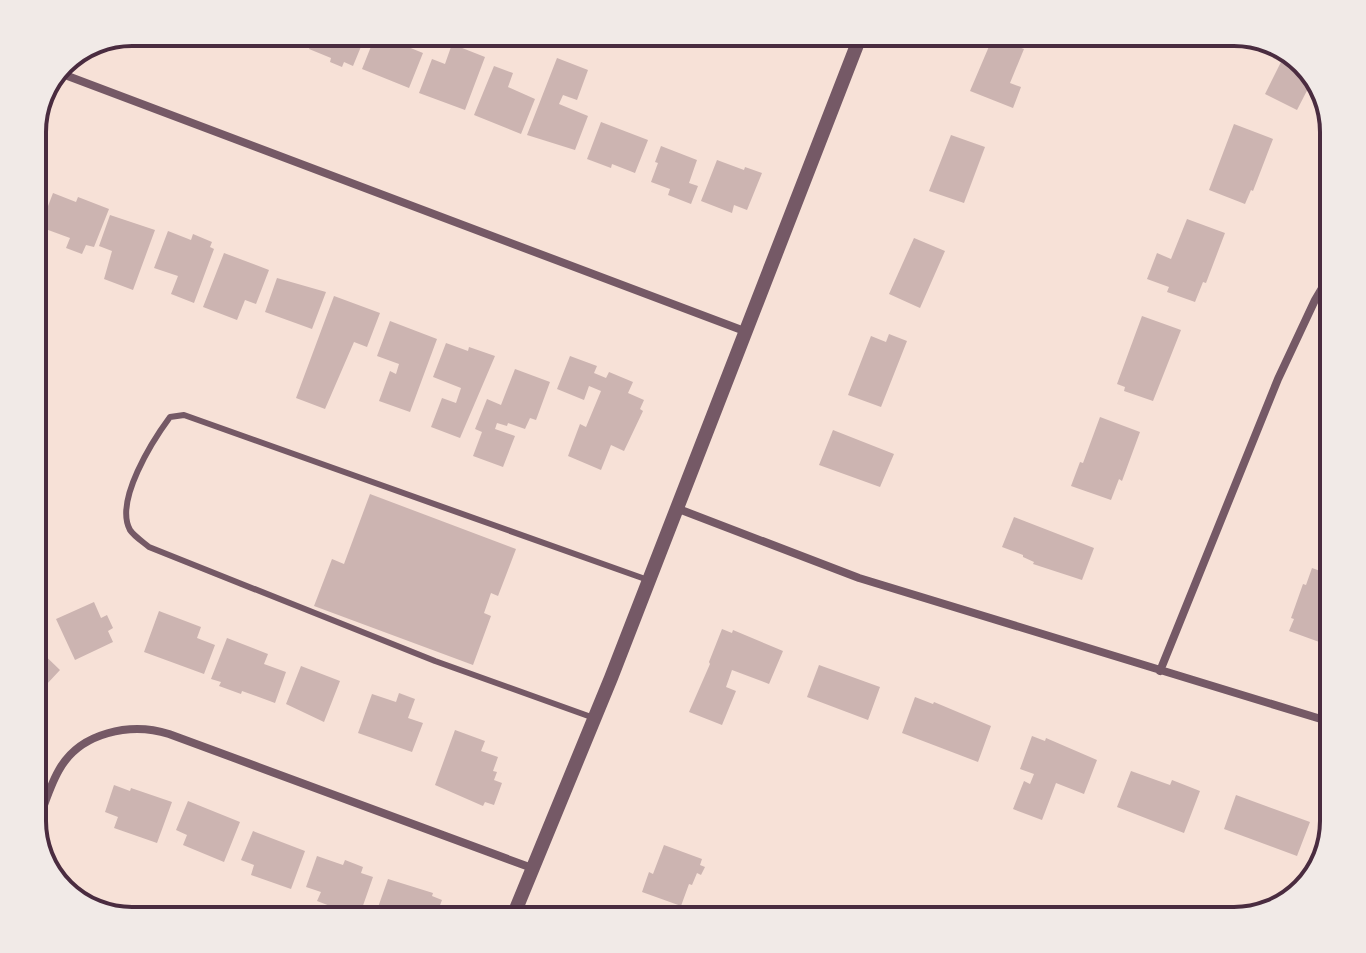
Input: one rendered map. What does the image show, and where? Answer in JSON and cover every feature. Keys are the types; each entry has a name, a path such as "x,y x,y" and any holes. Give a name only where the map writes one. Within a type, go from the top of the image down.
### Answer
{"street":[{"path":"517,907 747,332 857,46"},
{"path":"67,76 747,332"},
{"path":"1160,671 1278,379 1320,292"},
{"path":"676,508 859,578 1320,719"},
{"path":"46,802 59,769 87,743 108,732 145,729 169,734 532,868"}],"lane":[{"path":"594,718 435,661 149,547 130,531 124,508 151,443 170,417 184,415 648,580"}],"building":[{"path":"310,46 361,46 353,66 344,62 342,67 330,62 331,58 309,49"},
{"path":"371,46 406,46 423,53 409,88 362,69"},
{"path":"451,46 485,57 465,110 419,93 432,59 445,64"},
{"path":"989,46 1024,49 1010,83 1021,87 1013,108 970,91"},
{"path":"1274,56 1291,67 1308,89 1297,110 1265,94 1281,62"},
{"path":"557,58 588,70 577,100 563,95 559,104 588,116 575,150 527,135"},
{"path":"494,66 513,73 508,87 535,99 521,134 474,115"},
{"path":"601,122 648,140 635,173 587,159"},
{"path":"1234,124 1273,139 1245,204 1209,190"},
{"path":"951,135 985,147 964,203 929,191"},
{"path":"661,146 697,160 689,183 698,186 691,204 668,195 670,189 651,182"},
{"path":"717,160 762,173 747,210 734,205 732,213 701,201"},
{"path":"53,193 76,202 78,197 109,209 94,247 86,245 82,254 66,248 70,238 46,229 46,211"},
{"path":"110,215 155,230 133,290 104,279 112,251 99,246"},
{"path":"1187,219 1225,233 1206,283 1203,282 1195,302 1167,292 1169,287 1147,279 1157,253 1171,259"},
{"path":"168,231 191,240 193,234 212,242 210,247 214,249 194,303 171,294 178,276 154,268"},
{"path":"914,238 945,251 920,308 889,294"},
{"path":"224,253 269,270 256,304 245,300 237,320 203,307"},
{"path":"277,278 326,292 312,329 265,312"},
{"path":"334,296 380,313 367,347 354,342 325,409 296,398"},
{"path":"1142,316 1181,330 1153,401 1124,391 1125,387 1117,384"},
{"path":"390,321 437,339 410,412 379,401 390,371 396,374 399,364 377,356"},
{"path":"889,334 907,341 881,407 848,395 871,336 886,342"},
{"path":"446,343 495,356 460,438 431,427 442,398 456,403 461,388 433,377"},
{"path":"570,356 597,366 594,373 606,378 609,372 633,382 628,393 644,400 640,409 643,411 624,451 611,445 601,470 568,456 580,424 586,427 601,391 589,386 584,400 557,389"},
{"path":"515,369 550,382 536,420 530,418 525,429 497,423 495,429 515,436 503,467 473,456 482,432 475,429 487,399 501,405"},
{"path":"1100,417 1140,432 1122,481 1119,479 1111,500 1071,486"},
{"path":"833,430 894,454 880,487 819,465"},
{"path":"370,494 516,549 498,596 491,593 484,613 491,616 473,665 314,606 332,559 344,564"},
{"path":"1014,517 1094,548 1082,580 1033,564 1023,555 1002,547"},
{"path":"1312,568 1320,571 1320,642 1289,631 1303,584 1306,585"},
{"path":"94,602 101,618 107,615 113,628 108,631 113,642 75,660 56,619"},
{"path":"159,611 201,627 197,638 215,645 204,674 144,652"},
{"path":"722,629 732,633 733,630 783,651 769,684 732,670 726,687 736,691 722,725 689,712"},
{"path":"227,638 268,654 264,664 286,672 275,703 219,686 221,682 211,679"},
{"path":"46,656 60,670 46,685"},
{"path":"819,665 880,687 868,720 807,697"},
{"path":"301,666 340,681 324,722 286,704"},
{"path":"399,693 415,699 408,718 423,723 412,752 358,733 372,694 396,702"},
{"path":"915,697 991,726 978,762 902,733"},
{"path":"455,730 485,741 481,751 498,757 493,771 497,772 494,780 502,783 494,805 485,802 483,806 435,785"},
{"path":"1032,736 1045,741 1046,738 1097,760 1084,794 1056,783 1042,820 1013,809 1024,781 1030,784 1034,774 1020,769"},
{"path":"1131,771 1170,785 1172,780 1200,791 1184,833 1117,807"},
{"path":"114,785 172,802 157,843 114,828 118,817 105,812"},
{"path":"1236,795 1310,822 1297,856 1224,829"},
{"path":"188,801 240,822 224,862 183,845 187,835 176,830"},
{"path":"253,831 305,851 291,889 251,875 254,865 241,860"},
{"path":"664,845 702,859 700,865 705,867 701,875 697,873 692,885 689,884 681,906 642,892"},
{"path":"317,856 343,865 345,860 363,867 361,873 373,877 362,907 333,907 317,901 321,892 306,887"},
{"path":"388,879 433,893 432,896 442,900 439,907 378,907"}]}
